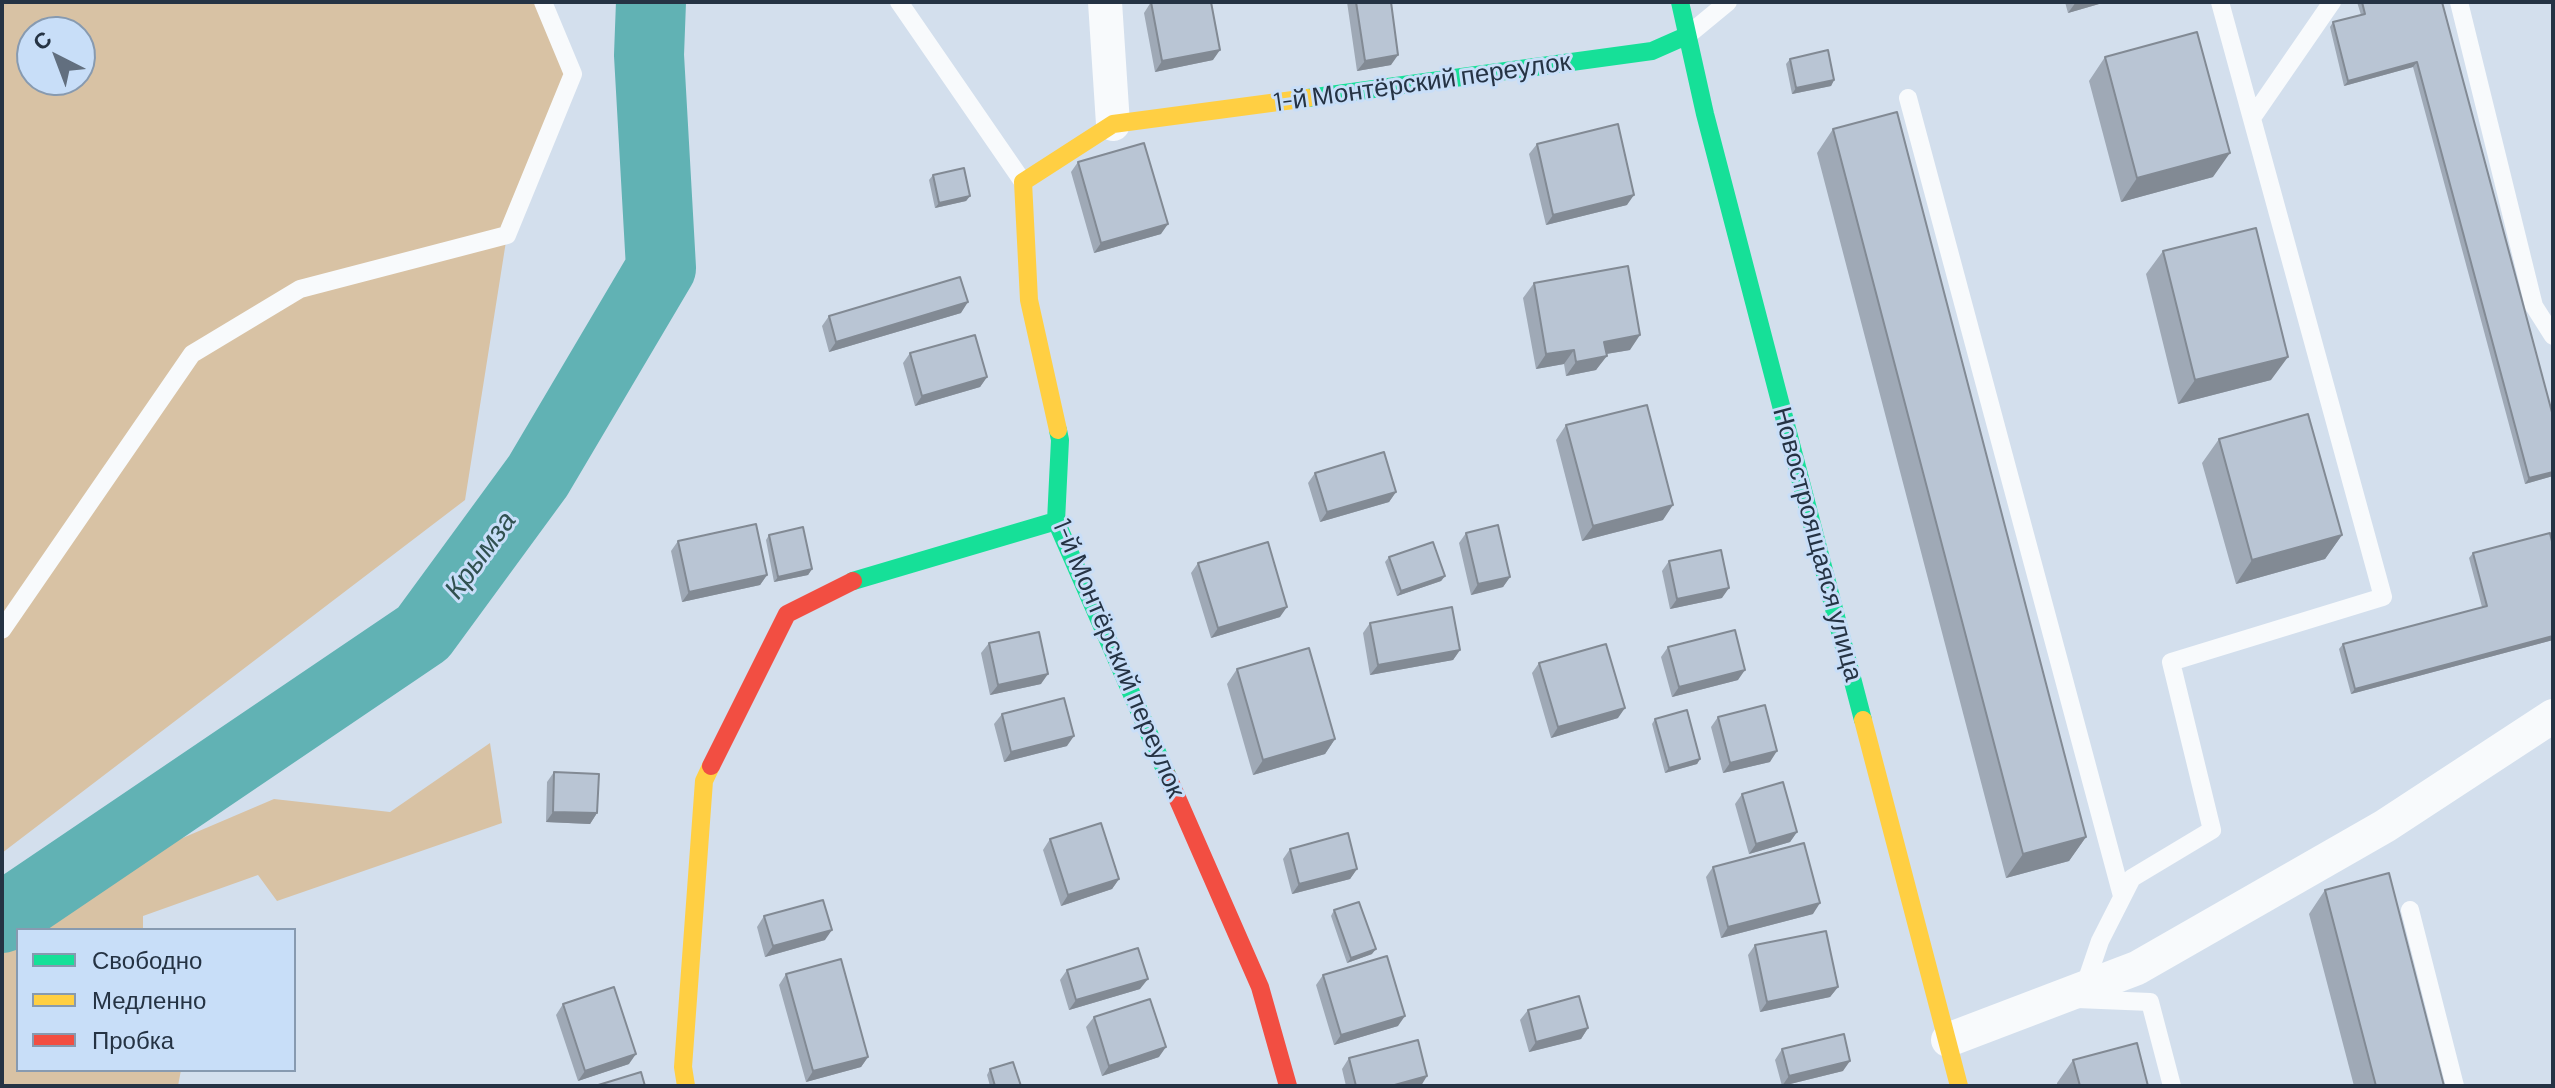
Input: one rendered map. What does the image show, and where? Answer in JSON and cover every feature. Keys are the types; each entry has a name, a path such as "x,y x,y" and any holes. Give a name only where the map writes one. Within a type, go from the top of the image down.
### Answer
{"street":[{"path":"1105,2 1113,124"},
{"name":"Новостроящаяся улица","path":"1680,2 1686,36 1959,1086"},
{"name":"1-й Монтёрский переулок","path":"1288,1086 1260,987 1056,521 1060,440 1029,300 1023,182 1113,124 1652,51 1686,36"},
{"path":"686,1086 683,1067 704,781 787,614 861,577 1056,521"},
{"path":"1948,1040 2137,968 2385,826 2553,716"}],"lane":[{"path":"2,630 192,354 300,289 507,235 573,74 543,2"},
{"path":"899,2 1023,182"},
{"path":"1686,36 1728,2"},
{"path":"2172,1086 2150,1002 2069,993 2132,878 2212,830 2171,662 2383,597 2220,2"},
{"path":"2252,118 2332,2"},
{"path":"2459,2 2534,306 2553,336"},
{"path":"1908,98 2122,896"},
{"path":"2410,910 2455,1086"}],"shaded area":[{"path":"2,2 543,2 573,74 507,235 465,500 2,853"},
{"path":"490,743 502,823 277,901 258,875 143,916 143,928 16,928 16,1072 181,1072 178,1086 2,1086 2,915 274,799 390,812"}],"building":[{"path":"1151,2 1211,2 1220,50 1162,61"},
{"path":"1356,2 1391,2 1398,55 1365,61"},
{"path":"2362,2 2442,2 2553,416 2553,472 2529,478 2417,62 2348,81 2333,22 2365,14"},
{"path":"2197,32 2230,153 2137,178 2105,57"},
{"path":"1828,50 1834,80 1796,88 1790,59"},
{"path":"1897,112 2086,837 2023,854 1833,129"},
{"path":"1618,124 1634,195 1553,215 1537,144"},
{"path":"1144,143 1168,224 1101,243 1078,162"},
{"path":"964,168 970,196 939,203 933,175"},
{"path":"2256,228 2288,357 2195,380 2163,251"},
{"path":"1628,266 1640,335 1604,342 1607,356 1576,362 1574,350 1546,354 1534,283"},
{"path":"960,277 968,302 836,342 829,316"},
{"path":"975,335 987,377 922,396 910,353"},
{"path":"1647,405 1673,505 1593,526 1566,425"},
{"path":"2308,414 2342,535 2252,560 2219,439"},
{"path":"1384,452 1396,492 1327,512 1315,473"},
{"path":"756,524 767,575 689,592 678,541"},
{"path":"1498,525 1510,577 1478,584 1466,533"},
{"path":"803,527 812,569 778,577 769,535"},
{"path":"2550,533 2553,546 2553,636 2355,689 2343,644 2487,606 2473,553"},
{"path":"1268,542 1287,607 1218,628 1198,563"},
{"path":"1433,542 1445,576 1401,591 1389,557"},
{"path":"1721,550 1729,588 1677,599 1669,561"},
{"path":"1452,607 1460,650 1378,665 1370,623"},
{"path":"1735,630 1745,670 1679,687 1668,647"},
{"path":"1039,632 1048,674 998,685 989,643"},
{"path":"1606,644 1625,708 1558,727 1539,663"},
{"path":"1309,648 1335,739 1263,760 1237,669"},
{"path":"1064,698 1074,736 1011,752 1002,714"},
{"path":"1765,705 1777,751 1730,763 1718,717"},
{"path":"1687,710 1700,759 1669,768 1655,719"},
{"path":"554,772 599,774 597,813 553,812"},
{"path":"1783,782 1797,832 1756,844 1742,794"},
{"path":"1101,823 1119,879 1068,895 1050,839"},
{"path":"1348,833 1357,869 1299,884 1290,849"},
{"path":"1804,843 1820,903 1728,927 1713,867"},
{"path":"2389,873 2444,1086 2376,1086 2325,890"},
{"path":"823,900 832,930 773,946 764,916"},
{"path":"1359,902 1376,949 1351,958 1334,910"},
{"path":"1826,931 1838,987 1767,1002 1755,945"},
{"path":"1138,948 1148,979 1076,1000 1067,970"},
{"path":"1387,956 1405,1016 1341,1035 1323,975"},
{"path":"841,959 868,1057 813,1071 786,974"},
{"path":"614,987 636,1054 585,1071 563,1004"},
{"path":"1579,996 1588,1028 1536,1042 1528,1010"},
{"path":"1150,999 1166,1047 1109,1066 1094,1017"},
{"path":"1844,1034 1850,1061 1789,1076 1782,1049"},
{"path":"1418,1040 1427,1076 1391,1086 1356,1086 1349,1058"},
{"path":"2137,1043 2148,1086 2080,1086 2073,1060"},
{"path":"1013,1062 1021,1086 995,1086 990,1069"},
{"path":"641,1072 645,1086 595,1086"}],"waterway":[{"name":"Крымза","path":"2,918 423,633 538,476 661,268 649,55 651,2"}],"traffic: fast":[{"path":"1680,2 1705,114 1863,720"},
{"path":"1308,98 1652,51 1686,36"},
{"path":"1058,430 1056,521 1168,777"},
{"path":"853,581 1056,521"}],"traffic: slow":[{"path":"1058,430 1029,300 1023,182 1113,124 1308,98"},
{"path":"1863,720 1959,1086"},
{"path":"686,1086 683,1067 704,781 711,766"}],"traffic: jam":[{"path":"711,766 787,614 853,581"},
{"path":"1168,777 1260,987 1288,1086"}]}
